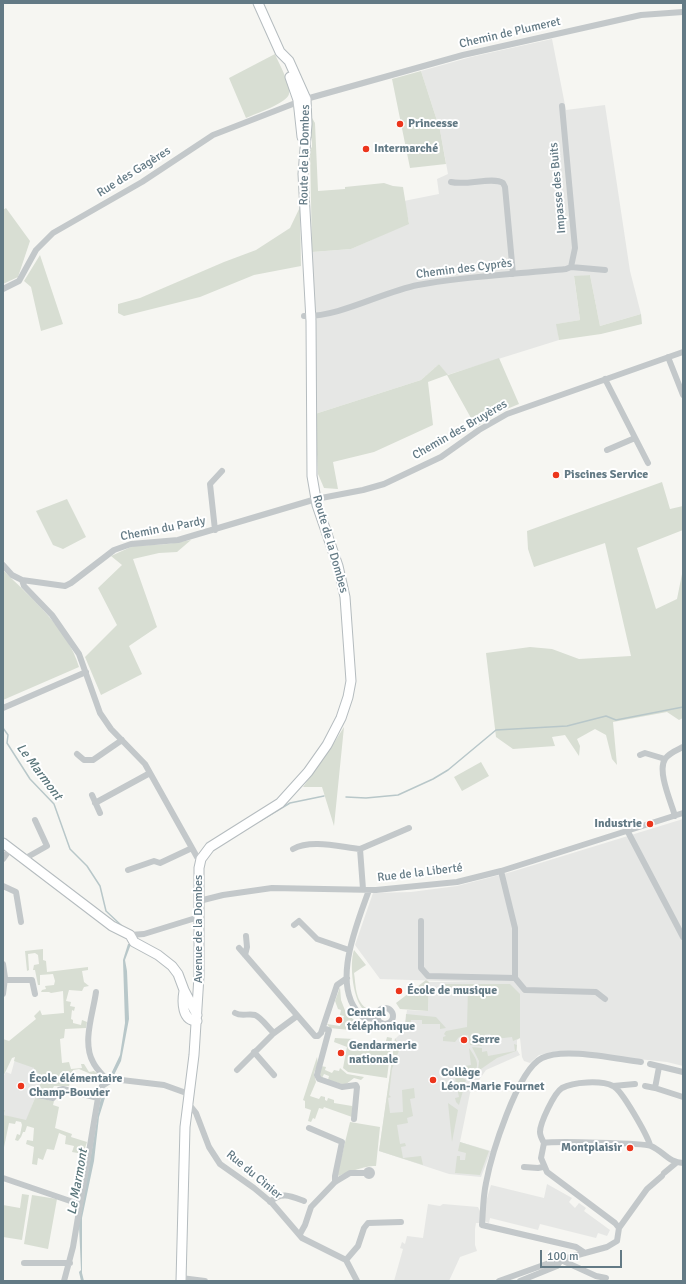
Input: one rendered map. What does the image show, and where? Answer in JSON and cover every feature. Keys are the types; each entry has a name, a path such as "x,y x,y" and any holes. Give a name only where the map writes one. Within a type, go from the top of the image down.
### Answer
{"main road":[{"name":"Route de la Dombes","path":"258,3 294,87 302,100 305,224 303,252 307,316 312,476 320,518 338,566 345,597 350,647 350,689 345,708 327,745 298,783 272,808"},
{"name":"Avenue de la Dombes","path":"181,1279 182,1193 185,1127 197,1018 200,901 199,868 202,859 213,845 272,808"},
{"path":"6,846 112,926 130,935 134,942 158,955 172,966 178,974 197,1018"}],"street":[{"name":"Chemin de Plumeret","path":"302,100 463,55 641,15 683,12"},
{"name":"Rue des Gagères","path":"3,289 19,281 36,250 52,233 142,182 213,135 302,100"},
{"name":"Impasse des Buits","path":"562,106 575,248 571,267"},
{"path":"451,182 466,184 494,180 503,182 505,186 513,274"},
{"name":"Chemin des Cyprès","path":"307,316 320,316 417,285 566,269 571,267 605,270"},
{"name":"Chemin des Bruyères","path":"316,499 372,488 402,477 441,457 479,430 507,414 683,352"},
{"path":"668,357 683,395"},
{"path":"605,379 648,463"},
{"path":"607,450 635,438"},
{"path":"215,530 210,484 222,471"},
{"name":"Chemin du Pardy","path":"22,580 65,586 114,550 131,544 178,540 316,499"},
{"path":"3,565 12,575 22,580 24,586 57,622 79,654 100,713 110,729 145,764 192,848 198,857 202,859"},
{"path":"3,708 86,672"},
{"path":"77,754 84,760 92,760 122,740"},
{"path":"675,816 662,773 665,759 669,754 683,747"},
{"path":"640,755 645,753 665,759"},
{"path":"95,802 150,773"},
{"path":"92,795 100,813"},
{"name":"Rue de la Liberté","path":"200,901 223,895 272,888 366,890 457,882 500,871 683,814"},
{"path":"24,859 47,846 35,820"},
{"path":"293,849 300,845 316,845 360,849 409,828"},
{"path":"628,832 683,937"},
{"path":"3,859 6,846"},
{"path":"128,870 154,861 160,863 192,848"},
{"path":"360,849 366,890 349,950 347,978 349,994 357,1011 364,1018 378,1019"},
{"path":"500,871 515,928 515,978 525,990 596,992 605,999"},
{"path":"3,886 16,892 21,922"},
{"path":"130,935 144,934 199,917"},
{"path":"294,925 299,921 317,939 349,950"},
{"path":"421,921 420,968 428,976 515,978"},
{"path":"317,939 318,930"},
{"path":"245,955 247,947 246,936"},
{"path":"239,948 315,1036 318,1036 323,1028 337,986 347,978"},
{"path":"3,964 5,980 3,994"},
{"path":"5,980 32,980 35,994"},
{"path":"96,992 88,1040 89,1053 93,1064 108,1081"},
{"path":"235,1013 239,1016 254,1015 260,1018 274,1034"},
{"path":"237,1070 274,1034 297,1016"},
{"path":"323,1028 328,1030 317,1075 319,1079 342,1087 356,1085 354,1119"},
{"path":"254,1052 274,1075"},
{"path":"585,1253 576,1247 482,1225 482,1207 491,1162 516,1090 525,1073 535,1062 542,1058 560,1054 592,1055 641,1062"},
{"path":"650,1064 683,1072"},
{"path":"655,1088 659,1066"},
{"path":"64,1281 70,1263 98,1098 102,1086 108,1081 119,1079 164,1085 189,1098"},
{"path":"619,1228 547,1172 543,1167 541,1158 544,1143 540,1130 547,1109 561,1089 582,1082 613,1086 635,1084"},
{"path":"613,1086 619,1092 647,1135 650,1146"},
{"path":"645,1086 683,1097"},
{"path":"36,1094 53,1098 58,1090 63,1088 98,1098"},
{"name":"Rue du Cinier","path":"189,1098 209,1147 220,1164 270,1202 302,1238 346,1260"},
{"path":"309,1128 342,1142 335,1176 336,1182"},
{"path":"544,1143 562,1142 650,1146 676,1163 683,1163"},
{"path":"499,1281 561,1260 613,1245 617,1241 619,1228 647,1189 676,1163"},
{"path":"524,1167 543,1167"},
{"path":"300,1234 305,1225 311,1207 336,1182 350,1173 367,1173"},
{"path":"3,1178 79,1204"},
{"path":"270,1202 281,1194 287,1194 304,1201"},
{"path":"357,1281 346,1260 358,1246 364,1228 368,1223 401,1222"},
{"path":"561,1260 596,1276 606,1278"},
{"path":"520,1281 557,1266 561,1260"},
{"path":"24,1263 70,1263"},
{"path":"181,1279 205,1281"}],"shaded area":[{"path":"552,39 566,110 605,105 630,271 641,314 600,326 590,275 574,277 580,320 557,324 559,340 447,375 439,364 421,380 315,414 312,252 351,249 409,223 404,201 439,194 437,179 448,174 440,130 421,71 471,57"},
{"path":"275,54 287,80 289,94 283,101 246,118 229,78"},
{"path":"421,71 440,130 446,164 410,168 392,79"},
{"path":"310,118 312,118 315,123 318,191 345,189 345,187 384,183 403,187 409,224 351,249 312,252 310,149 312,147 312,139 310,136"},
{"path":"300,207 301,266 254,275 200,297 124,316 118,313 118,304 140,298 256,250 290,228"},
{"path":"6,208 30,241 18,277 3,284 3,210"},
{"path":"40,255 63,324 41,331 31,287 24,281"},
{"path":"590,275 600,326 641,314 642,324 601,334 559,340 556,324 580,320 574,276"},
{"path":"499,358 519,404 502,411 476,427 447,375 428,382 433,425 374,452 333,462 338,489 324,488 318,474 315,414 421,380 439,364 448,375"},
{"path":"662,482 670,509 683,506 683,530 637,548 656,609 677,599 683,569 683,718 679,720 667,712 613,722 617,765 612,759 606,735 595,729 577,739 580,746 579,756 565,735 552,737 555,746 513,749 496,737 486,653 530,647 552,649 579,659 631,656 605,543 534,567 528,549 527,531"},
{"path":"67,499 86,537 63,549 53,545 36,511"},
{"path":"191,540 177,552 159,553 133,559 157,627 129,646 142,674 101,695 85,657 117,625 98,588 122,565 111,556 133,546 168,544"},
{"path":"3,570 58,627 74,653 79,667 3,700"},
{"path":"344,727 334,826 322,787 303,787"},
{"path":"481,762 489,776 462,791 454,777"},
{"path":"683,819 683,1066 667,1062 559,1051 539,1055 530,1063 524,1061 522,1057 520,1038 517,1040 517,1050 520,1055 486,1070 470,1093 460,1142 491,1151 481,1177 449,1174 379,1151 395,1039 404,1030 407,1010 428,1011 429,982 474,982 380,979 355,945 373,893 411,892 457,886 511,872"},
{"path":"128,944 131,944 125,960 127,971 129,1019 121,1061 114,1075 111,1074 120,1055 125,1023 123,960"},
{"path":"43,949 43,960 46,961 47,972 88,967 88,970 82,971 84,982 89,986 84,987 82,991 69,990 66,1001 71,1002 70,1006 75,1007 74,1011 72,1010 71,1019 73,1020 73,1023 81,1025 82,1020 87,1022 86,1028 65,1029 64,1038 60,1039 62,1063 69,1062 71,1069 82,1068 81,1064 84,1064 89,1072 94,1071 99,1075 98,1077 79,1069 73,1070 69,1086 54,1086 51,1092 54,1094 49,1096 50,1092 41,1089 40,1093 37,1093 42,1079 38,1073 34,1071 34,1068 14,1061 15,1057 12,1058 3,1077 3,1039 9,1041 36,1019 34,1016 40,1010 42,1015 64,1013 63,991 51,993 41,992 42,990 46,989 45,986 54,985 55,981 53,974 40,975 40,985 38,985 35,970 33,970 34,965 39,964 38,955 35,953 28,954 29,970 27,971 25,951"},
{"path":"354,950 366,965 354,973 358,997 362,1005 368,1008 365,1011 358,1000 353,982 352,964"},
{"path":"426,980 429,982 428,1011 400,1009 396,1003"},
{"path":"442,984 510,984 520,994 520,1038 513,1041 512,1037 495,1039 495,1037 491,1037 490,1034 484,1035 485,1039 481,1040 482,1046 470,1045 468,1035 459,1037 455,1042 443,1041 443,1037 446,1036 444,1034 446,1031 467,1027 468,988 441,987"},
{"path":"340,987 341,1000 346,1013 368,1032 330,1028 327,1024 340,1026 344,1016 340,1015 341,1010 338,1009 335,1001"},
{"path":"406,1014 436,1017 446,1028 440,1029 440,1024 422,1024 422,1020 411,1020 410,1029 405,1031"},
{"path":"387,1037 392,1038 387,1078 348,1072 343,1068 347,1047 334,1042 335,1038 354,1039 354,1043 385,1045"},
{"path":"395,1038 400,1048 392,1069 389,1095 391,1097 388,1098 390,1113 403,1112 402,1090 414,1088 415,1098 410,1099 413,1116 407,1118 408,1123 397,1125 400,1144 405,1143 406,1146 401,1147 403,1158 421,1156 423,1165 379,1151"},
{"path":"514,1044 517,1045 516,1051 497,1058 478,1071 479,1061 472,1047 482,1048 482,1052 487,1051 488,1056 515,1051"},
{"path":"469,1048 477,1062 476,1069 471,1076 466,1072 465,1066 471,1065"},
{"path":"317,1057 318,1064 314,1073 316,1082 310,1096 319,1099 321,1096 325,1097 325,1100 327,1101 328,1098 334,1100 334,1103 352,1106 352,1117 324,1107 323,1109 319,1108 315,1119 313,1118 311,1122 308,1121 311,1110 305,1108 305,1101 303,1100"},
{"name":"École élémentaire Champ-Bouvier","path":"15,1059 30,1063 42,1079 26,1122 4,1115 3,1077 6,1072 11,1074"},
{"path":"321,1066 326,1067 325,1070 332,1073 334,1070 339,1071 340,1068 347,1074 364,1077 361,1080 354,1078 345,1085 328,1080 329,1076 324,1074 322,1078 319,1077"},
{"path":"454,1073 466,1080 459,1105 455,1098 459,1097"},
{"path":"105,1088 108,1088 99,1117 94,1161 82,1218 82,1273 84,1281 81,1281 79,1272 81,1270 79,1225 100,1102"},
{"path":"35,1098 54,1101 53,1105 59,1107 55,1128 72,1134 71,1137 87,1142 83,1154 72,1152 74,1146 65,1144 66,1136 59,1133 54,1150 47,1149 43,1160 38,1158 37,1165 32,1164 34,1147 26,1144 27,1140 33,1141 34,1128 27,1126 25,1132 23,1132 18,1141 15,1140 17,1134 20,1135 22,1125 21,1122 16,1121 15,1124 9,1123 3,1152 3,1109 5,1110 4,1115 26,1120"},
{"path":"448,1103 458,1110 452,1142"},
{"path":"350,1122 380,1127 376,1166 358,1169 339,1176 337,1175"},
{"path":"460,1142 489,1151 480,1175 455,1173 457,1156 460,1156 460,1160 465,1160 466,1153 458,1151"},
{"path":"547,1184 572,1198 569,1202 575,1208 579,1203 586,1208 584,1211 610,1230 607,1236 598,1233 596,1238 540,1224 538,1230 490,1218 489,1223 484,1221 485,1205 491,1185 544,1198"},
{"path":"22,1194 29,1195 22,1240 3,1237 3,1205 20,1208"},
{"path":"32,1195 57,1199 48,1249 24,1244"},
{"path":"428,1204 440,1206 443,1204 478,1207 481,1213 480,1223 476,1223 475,1229 475,1245 477,1251 460,1257 449,1281 394,1281 403,1249 400,1248 402,1242 405,1244 407,1236 423,1238"}],"waterway":[{"path":"346,797 366,798 398,795 433,779 448,770 496,730 567,726 606,716 616,720 683,707"},
{"name":"Le Marmont","path":"3,728 8,735 7,743 30,779 54,804 70,849 87,866 100,886 106,911 122,926"},
{"path":"260,821 290,803 324,796"}],"place":[{"name":"Princesse","path":"400,124"},
{"name":"Intermarché","path":"366,149"},
{"name":"Piscines Service","path":"556,475"},
{"name":"Industrie","path":"650,824"},
{"name":"École de musique","path":"399,991"},
{"name":"Central téléphonique","path":"339,1020"},
{"name":"Serre","path":"464,1040"},
{"name":"Gendarmerie nationale","path":"341,1053"},
{"name":"Collège Léon-Marie Fournet","path":"433,1080"},
{"name":"École élémentaire Champ-Bouvier","path":"21,1086"},
{"name":"Montplaisir","path":"630,1148"}]}
